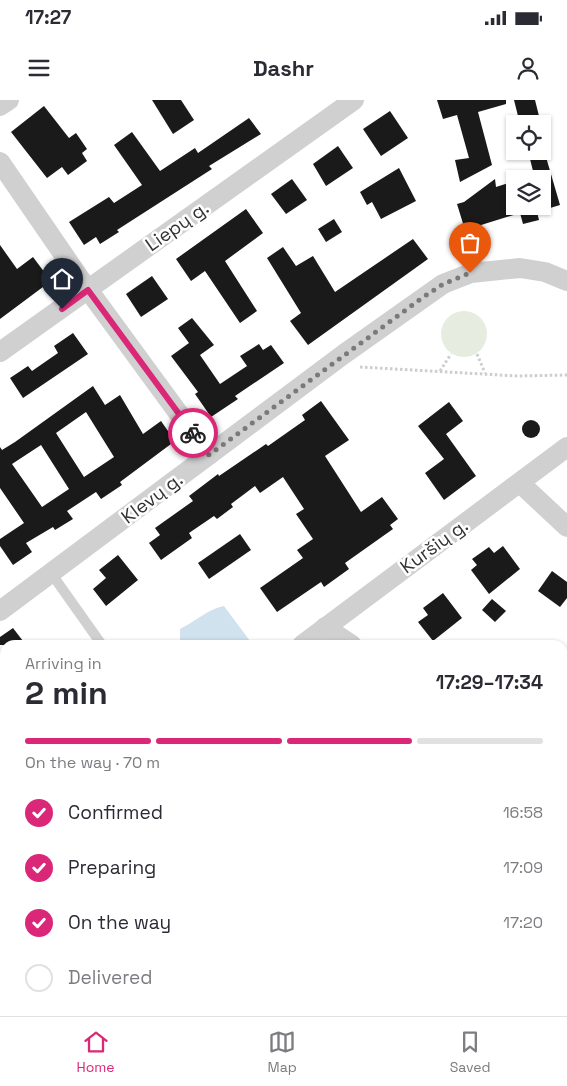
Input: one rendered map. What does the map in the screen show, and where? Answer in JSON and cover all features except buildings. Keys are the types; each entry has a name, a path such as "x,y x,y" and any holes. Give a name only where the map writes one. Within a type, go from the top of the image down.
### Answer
{"street":[{"path":"0,106 8,100"},
{"name":"Liepų g.","path":"0,352 354,100"},
{"path":"0,162 88,290 209,455"},
{"name":"Klevų g.","path":"0,611 330,365 443,284 470,273 520,268 545,272 567,281"},
{"name":"Kuršių g.","path":"308,640 567,447"},
{"path":"520,483 567,528"},
{"path":"325,627 344,640"}],"lane":[{"path":"51,573 98,640"}],"path":[{"path":"440,372 451,354"},
{"path":"477,354 484,374"},
{"path":"330,365 484,374 567,375"}],"shaded area":[{"path":"469,311 481,317 486,325 486,343 481,351 473,356 459,357 447,351 442,343 441,329 447,317 455,312"}],"water":[{"path":"224,606 249,640 180,640 180,629 207,612"}],"way so far":[{"path":"193,433 209,455 422,298 443,284 470,273"}],"route":[{"path":"62,309 88,290 193,433"}]}
